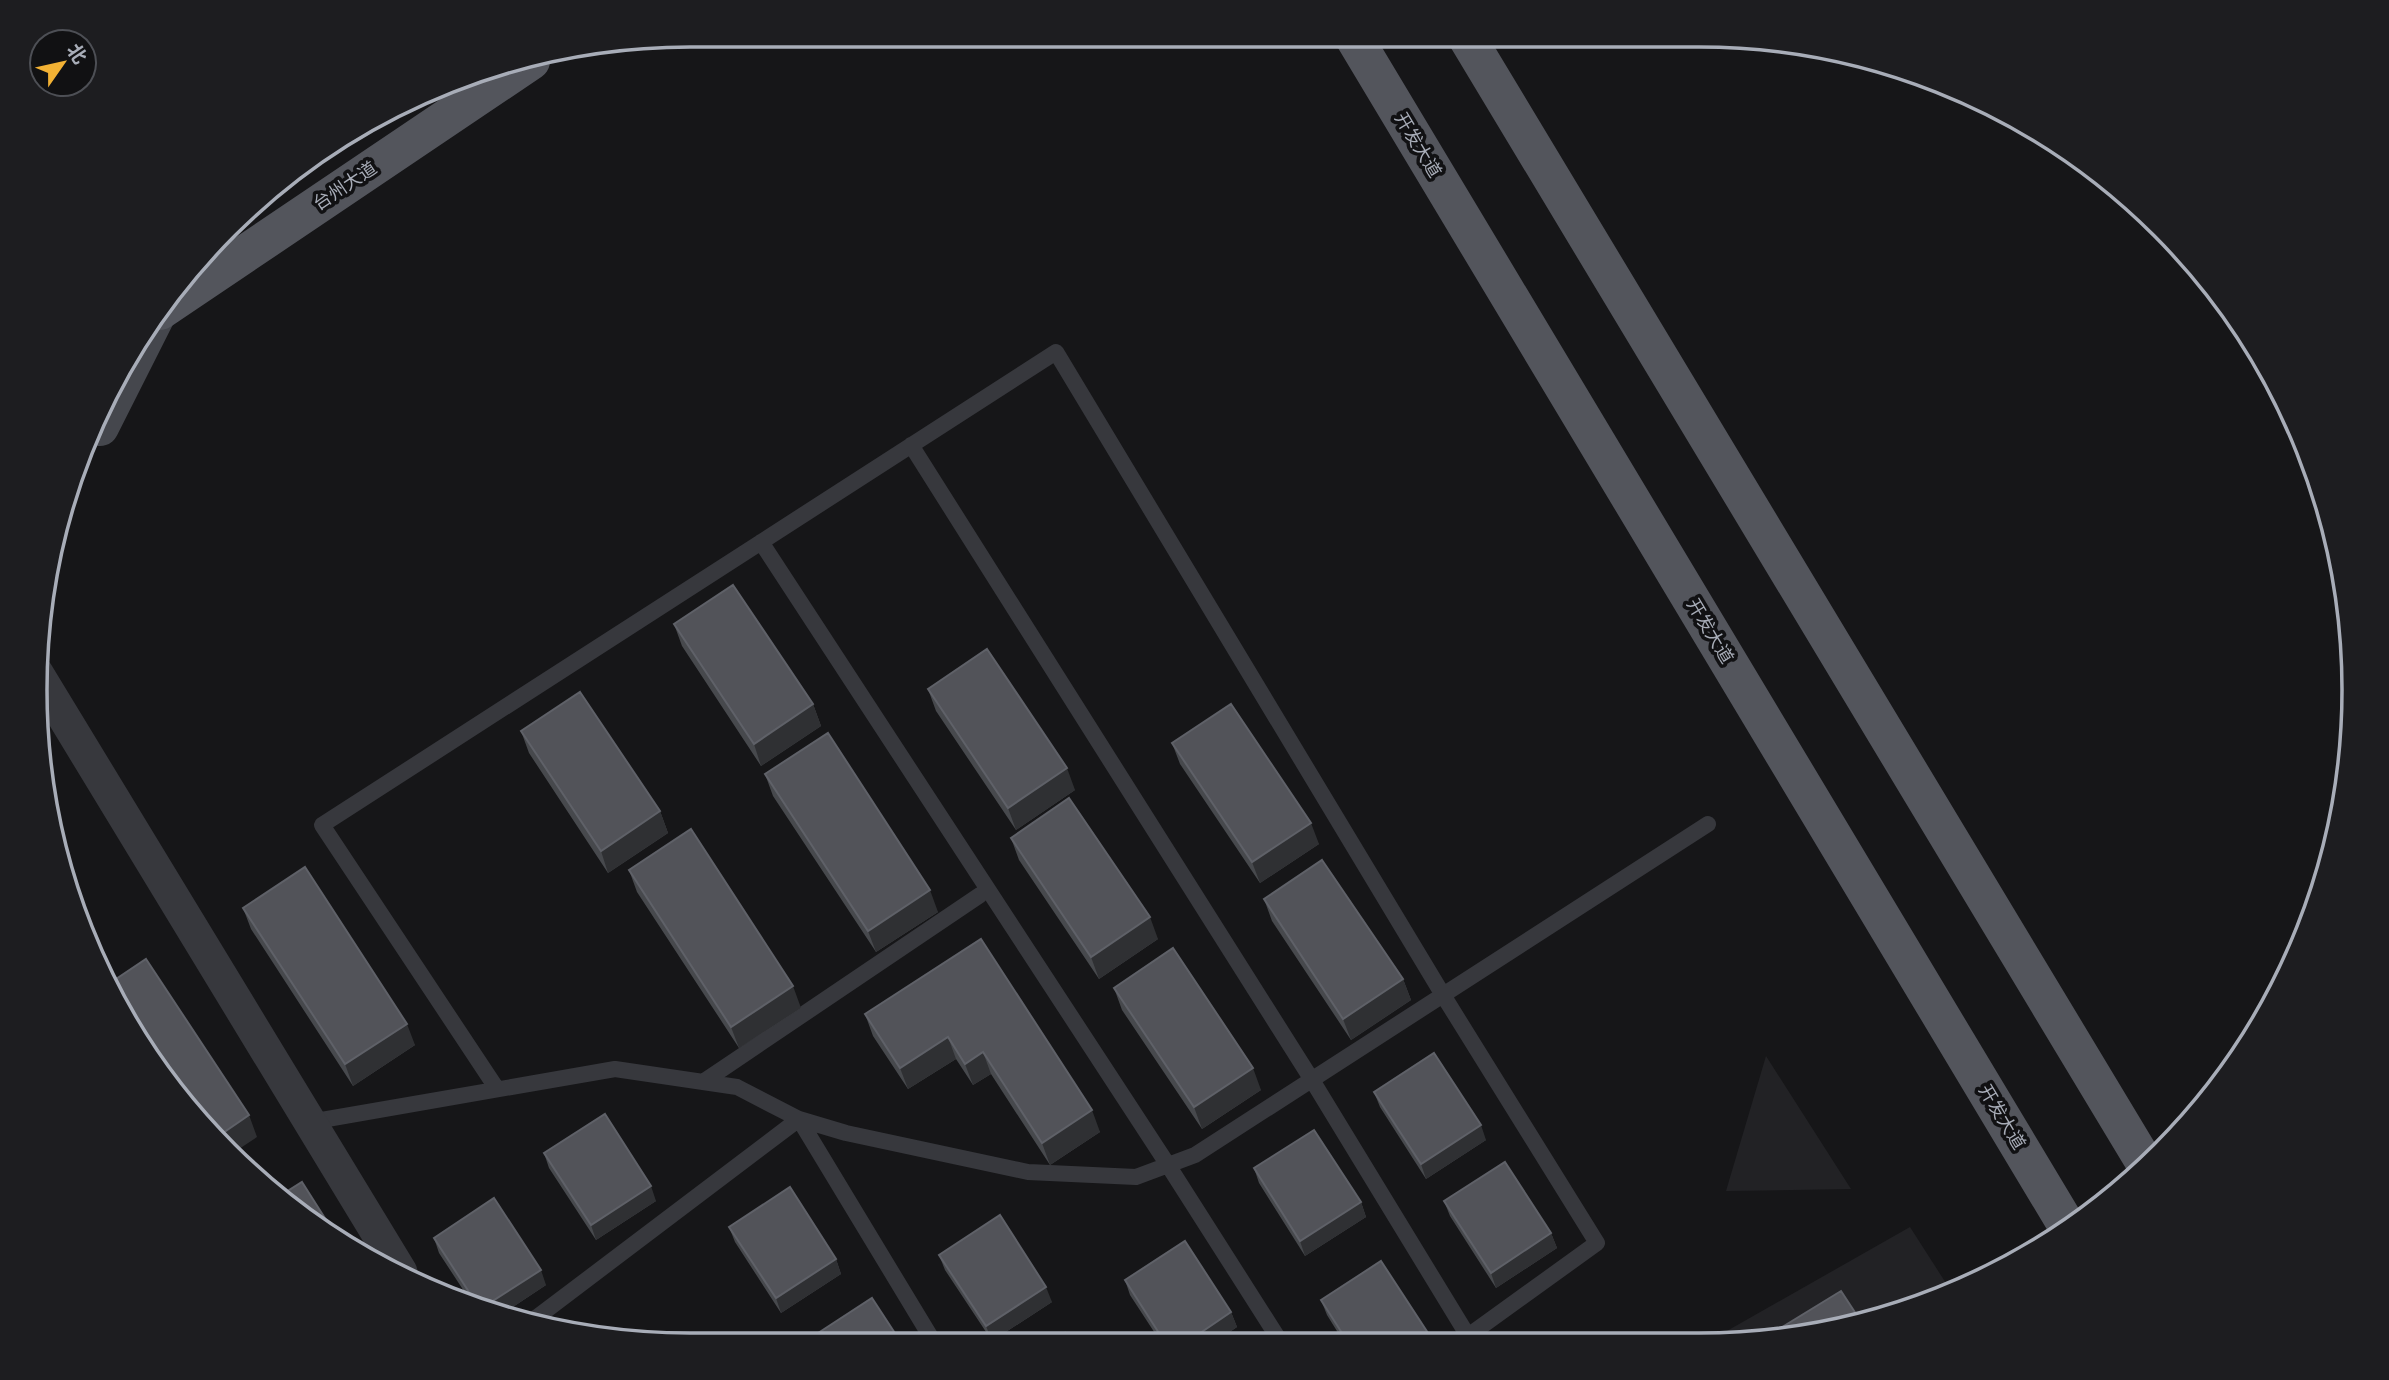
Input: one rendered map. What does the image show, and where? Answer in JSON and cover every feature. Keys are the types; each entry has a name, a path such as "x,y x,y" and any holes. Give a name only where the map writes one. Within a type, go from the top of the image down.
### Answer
{"main road":[{"name":"开发大道","path":"1360,47 2063,1219"},
{"path":"1473,47 2140,1156"},
{"name":"台州大道","path":"183,295 515,72"}],"street":[{"path":"47,689 393,1260"}],"lane":[{"path":"497,1089 322,825 1056,352 1443,995 1597,1243 1472,1333"},
{"path":"911,445 1312,1080 1458,1333"},
{"path":"761,542 1275,1333"},
{"path":"310,1122 615,1069 737,1087 799,1119 846,1133 1028,1172 1136,1177 1195,1156 1708,824"},
{"path":"703,1082 980,895"},
{"path":"540,1315 799,1119"},
{"path":"799,1119 928,1333"}],"shaded area":[{"path":"1766,1056 1851,1189 1726,1191"},
{"path":"1910,1227 1946,1283 1906,1299 1824,1320 1726,1332"}],"building":[{"path":"733,585 813,704 754,744 674,624"},
{"path":"987,649 1067,768 1008,808 928,689"},
{"path":"580,692 660,811 601,851 521,731"},
{"path":"1231,704 1311,823 1252,862 1172,743"},
{"path":"828,733 930,890 868,931 765,774"},
{"path":"1069,798 1150,917 1091,957 1011,838"},
{"path":"691,829 793,986 731,1027 629,870"},
{"path":"1322,860 1403,979 1343,1019 1264,899"},
{"path":"305,867 407,1024 345,1064 243,908"},
{"path":"981,939 1092,1110 1042,1143 983,1052 965,1064 948,1037 900,1068 865,1014"},
{"path":"1173,948 1253,1068 1194,1107 1114,988"},
{"path":"146,959 249,1115 224,1132 180,1081 156,1047 116,979"},
{"path":"1434,1053 1481,1125 1421,1164 1374,1092"},
{"path":"605,1114 651,1186 591,1225 544,1153"},
{"path":"1314,1130 1361,1202 1300,1241 1254,1168"},
{"path":"1505,1162 1551,1233 1491,1273 1444,1201"},
{"path":"302,1182 325,1218 299,1200 288,1191"},
{"path":"790,1187 836,1259 776,1298 729,1227"},
{"path":"494,1198 541,1270 492,1302 483,1299 470,1294 434,1238"},
{"path":"1000,1215 1046,1287 986,1326 939,1255"},
{"path":"1185,1241 1231,1312 1200,1333 1159,1333 1125,1280"},
{"path":"1381,1261 1428,1333 1342,1333 1321,1300"},
{"path":"1841,1291 1855,1313 1824,1320 1782,1327"},
{"path":"872,1298 895,1333 818,1333"}]}
